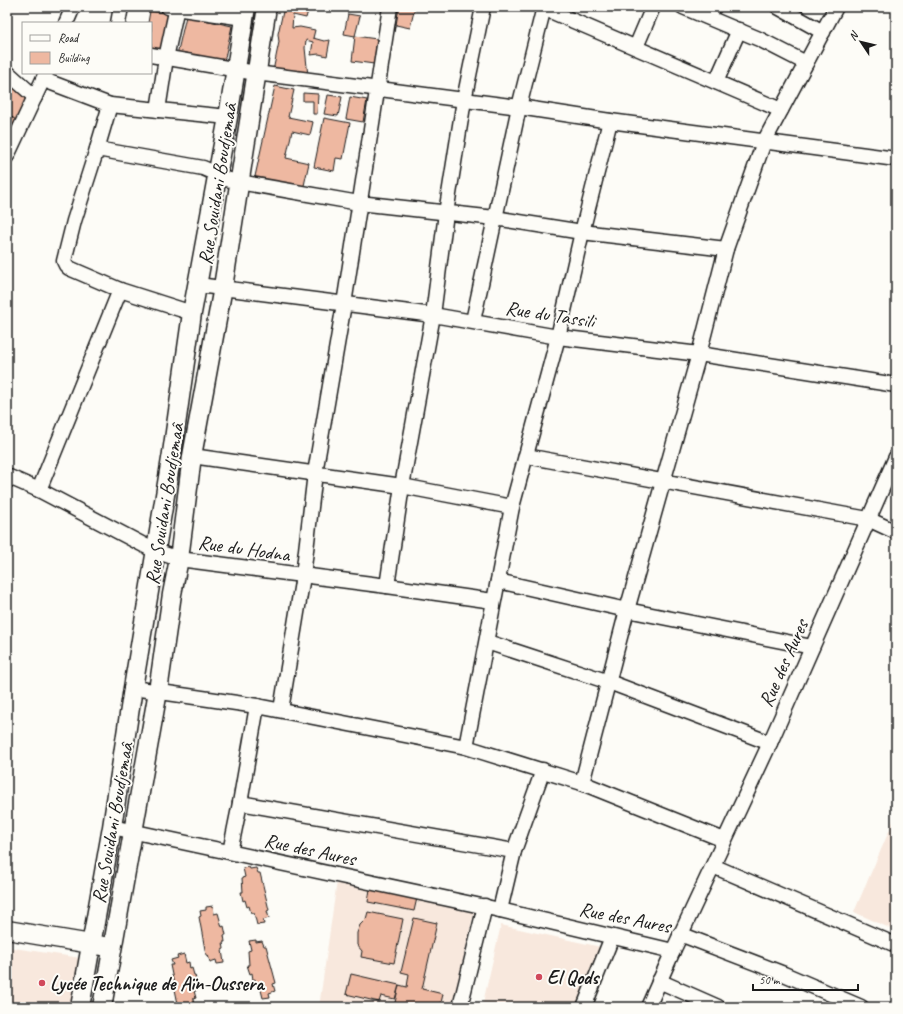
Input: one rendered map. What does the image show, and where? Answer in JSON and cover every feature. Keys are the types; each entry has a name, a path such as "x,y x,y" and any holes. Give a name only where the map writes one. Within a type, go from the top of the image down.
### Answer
{"main road":[{"name":"Rue Souidani Boudjemaâ","path":"102,1007 158,691 172,594 179,559 192,456 223,287 267,7"},
{"name":"Rue Souidani Boudjemaâ","path":"80,1007 112,827 133,688 172,453 192,313 228,117 245,13"},
{"path":"7,930 112,948"}],"street":[{"path":"66,22 73,7"},
{"path":"118,22 121,7"},
{"path":"158,110 174,7 245,13"},
{"path":"281,710 303,576 316,473 390,7"},
{"path":"387,586 402,486 433,315 446,213 464,100 483,7"},
{"path":"541,7 781,110"},
{"path":"473,322 519,107 544,7"},
{"path":"636,47 653,7"},
{"path":"683,7 711,12 739,30 806,63"},
{"path":"778,7 823,32"},
{"path":"582,783 627,610 699,354 726,249 764,142 836,7"},
{"path":"716,82 739,30"},
{"path":"152,55 256,73 377,90 519,107 610,121 896,159"},
{"path":"7,72 35,97"},
{"path":"7,156 45,76 110,105 228,117"},
{"path":"110,105 74,221 64,261 69,268 120,290 192,313"},
{"path":"466,748 512,507 558,337 582,232 610,121"},
{"path":"97,149 203,168 210,170 217,177 239,182 359,203 495,218 582,232 726,249"},
{"name":"Rue du Tassili","path":"198,285 433,315 558,337 699,354 896,385"},
{"path":"39,490 120,290"},
{"path":"192,456 402,486 512,507"},
{"path":"526,456 868,519 896,532"},
{"name":"Rue des Aures","path":"112,827 133,830 485,906 673,951 770,743 896,457"},
{"name":"Rue du Hodna","path":"7,476 39,490 155,551 179,559 494,601"},
{"path":"498,581 627,610 812,647"},
{"path":"487,642 608,682 770,743"},
{"path":"133,688 281,710 466,748 582,783 724,840"},
{"path":"230,852 257,706"},
{"path":"500,910 514,851 543,770"},
{"path":"240,803 514,851"},
{"path":"713,866 896,945"},
{"path":"460,1007 485,906"},
{"path":"680,934 784,974 841,1003 861,1007"},
{"path":"584,1007 612,937"},
{"path":"648,1007 673,951"},
{"path":"659,981 718,1007"}],"shaded area":[{"path":"896,815 896,931 854,912"},
{"path":"337,881 475,909 452,1007 319,1007"},
{"name":"El Qods","path":"501,925 601,947 578,1007 482,1007"},
{"name":"Lycée Technique de Aïn-Oussera","path":"7,947 81,958 73,1007 7,1007"}],"building":[{"path":"284,7 309,7 306,18 293,15 292,28 300,27 315,30 313,38 324,41 330,40 327,56 319,54 311,55 313,42 306,40 305,48 308,76 273,71 279,42 278,34"},
{"path":"399,7 415,7 410,28 396,25"},
{"path":"150,11 170,14 163,53 152,50 152,22 148,22"},
{"path":"348,14 360,16 355,36 344,34"},
{"path":"186,16 232,26 224,62 199,56 199,60 177,55"},
{"path":"355,36 377,39 374,64 352,61"},
{"path":"7,78 29,100 18,122 7,113"},
{"path":"275,86 294,90 288,117 313,122 310,135 292,131 286,158 309,163 303,190 254,181"},
{"path":"303,93 318,94 317,114 313,114 313,101 303,101"},
{"path":"328,95 342,97 338,116 324,114"},
{"path":"350,97 367,100 363,122 346,119"},
{"path":"7,113 18,122 11,136 7,133"},
{"path":"324,118 350,123 343,159 336,158 334,171 314,167"},
{"path":"249,867 250,869 256,868 258,873 260,873 269,910 267,911 269,918 263,920 264,924 257,925 254,913 251,913 245,900 243,901 241,892 243,892 242,878 245,877 243,868"},
{"path":"370,889 417,898 414,911 368,902"},
{"path":"213,906 214,914 218,913 226,935 224,935 225,942 223,942 224,949 222,950 224,963 217,964 216,960 210,962 208,955 206,955 199,917 201,916 200,911 206,910 206,907"},
{"path":"368,912 403,919 394,963 361,957 362,951 357,945 357,933 360,925 366,919"},
{"path":"414,918 437,923 422,989 443,994 440,1007 394,1007 399,985 407,987 409,974 401,972"},
{"path":"256,940 256,942 262,941 264,946 266,946 276,983 273,984 275,991 269,993 270,997 263,998 260,986 257,986 255,979 253,980 252,973 250,974 247,965 249,965 248,951 251,950 249,941"},
{"path":"184,954 186,963 189,962 190,969 192,968 197,984 195,984 196,991 194,991 196,998 193,999 194,1007 181,1007 180,1003 178,1004 170,965 173,965 171,960"},
{"path":"351,974 399,985 395,999 381,996 379,1002 346,994"}],"place":[{"name":"El Qods","path":"539,977"},
{"name":"Lycée Technique de Aïn-Oussera","path":"42,983"}]}
